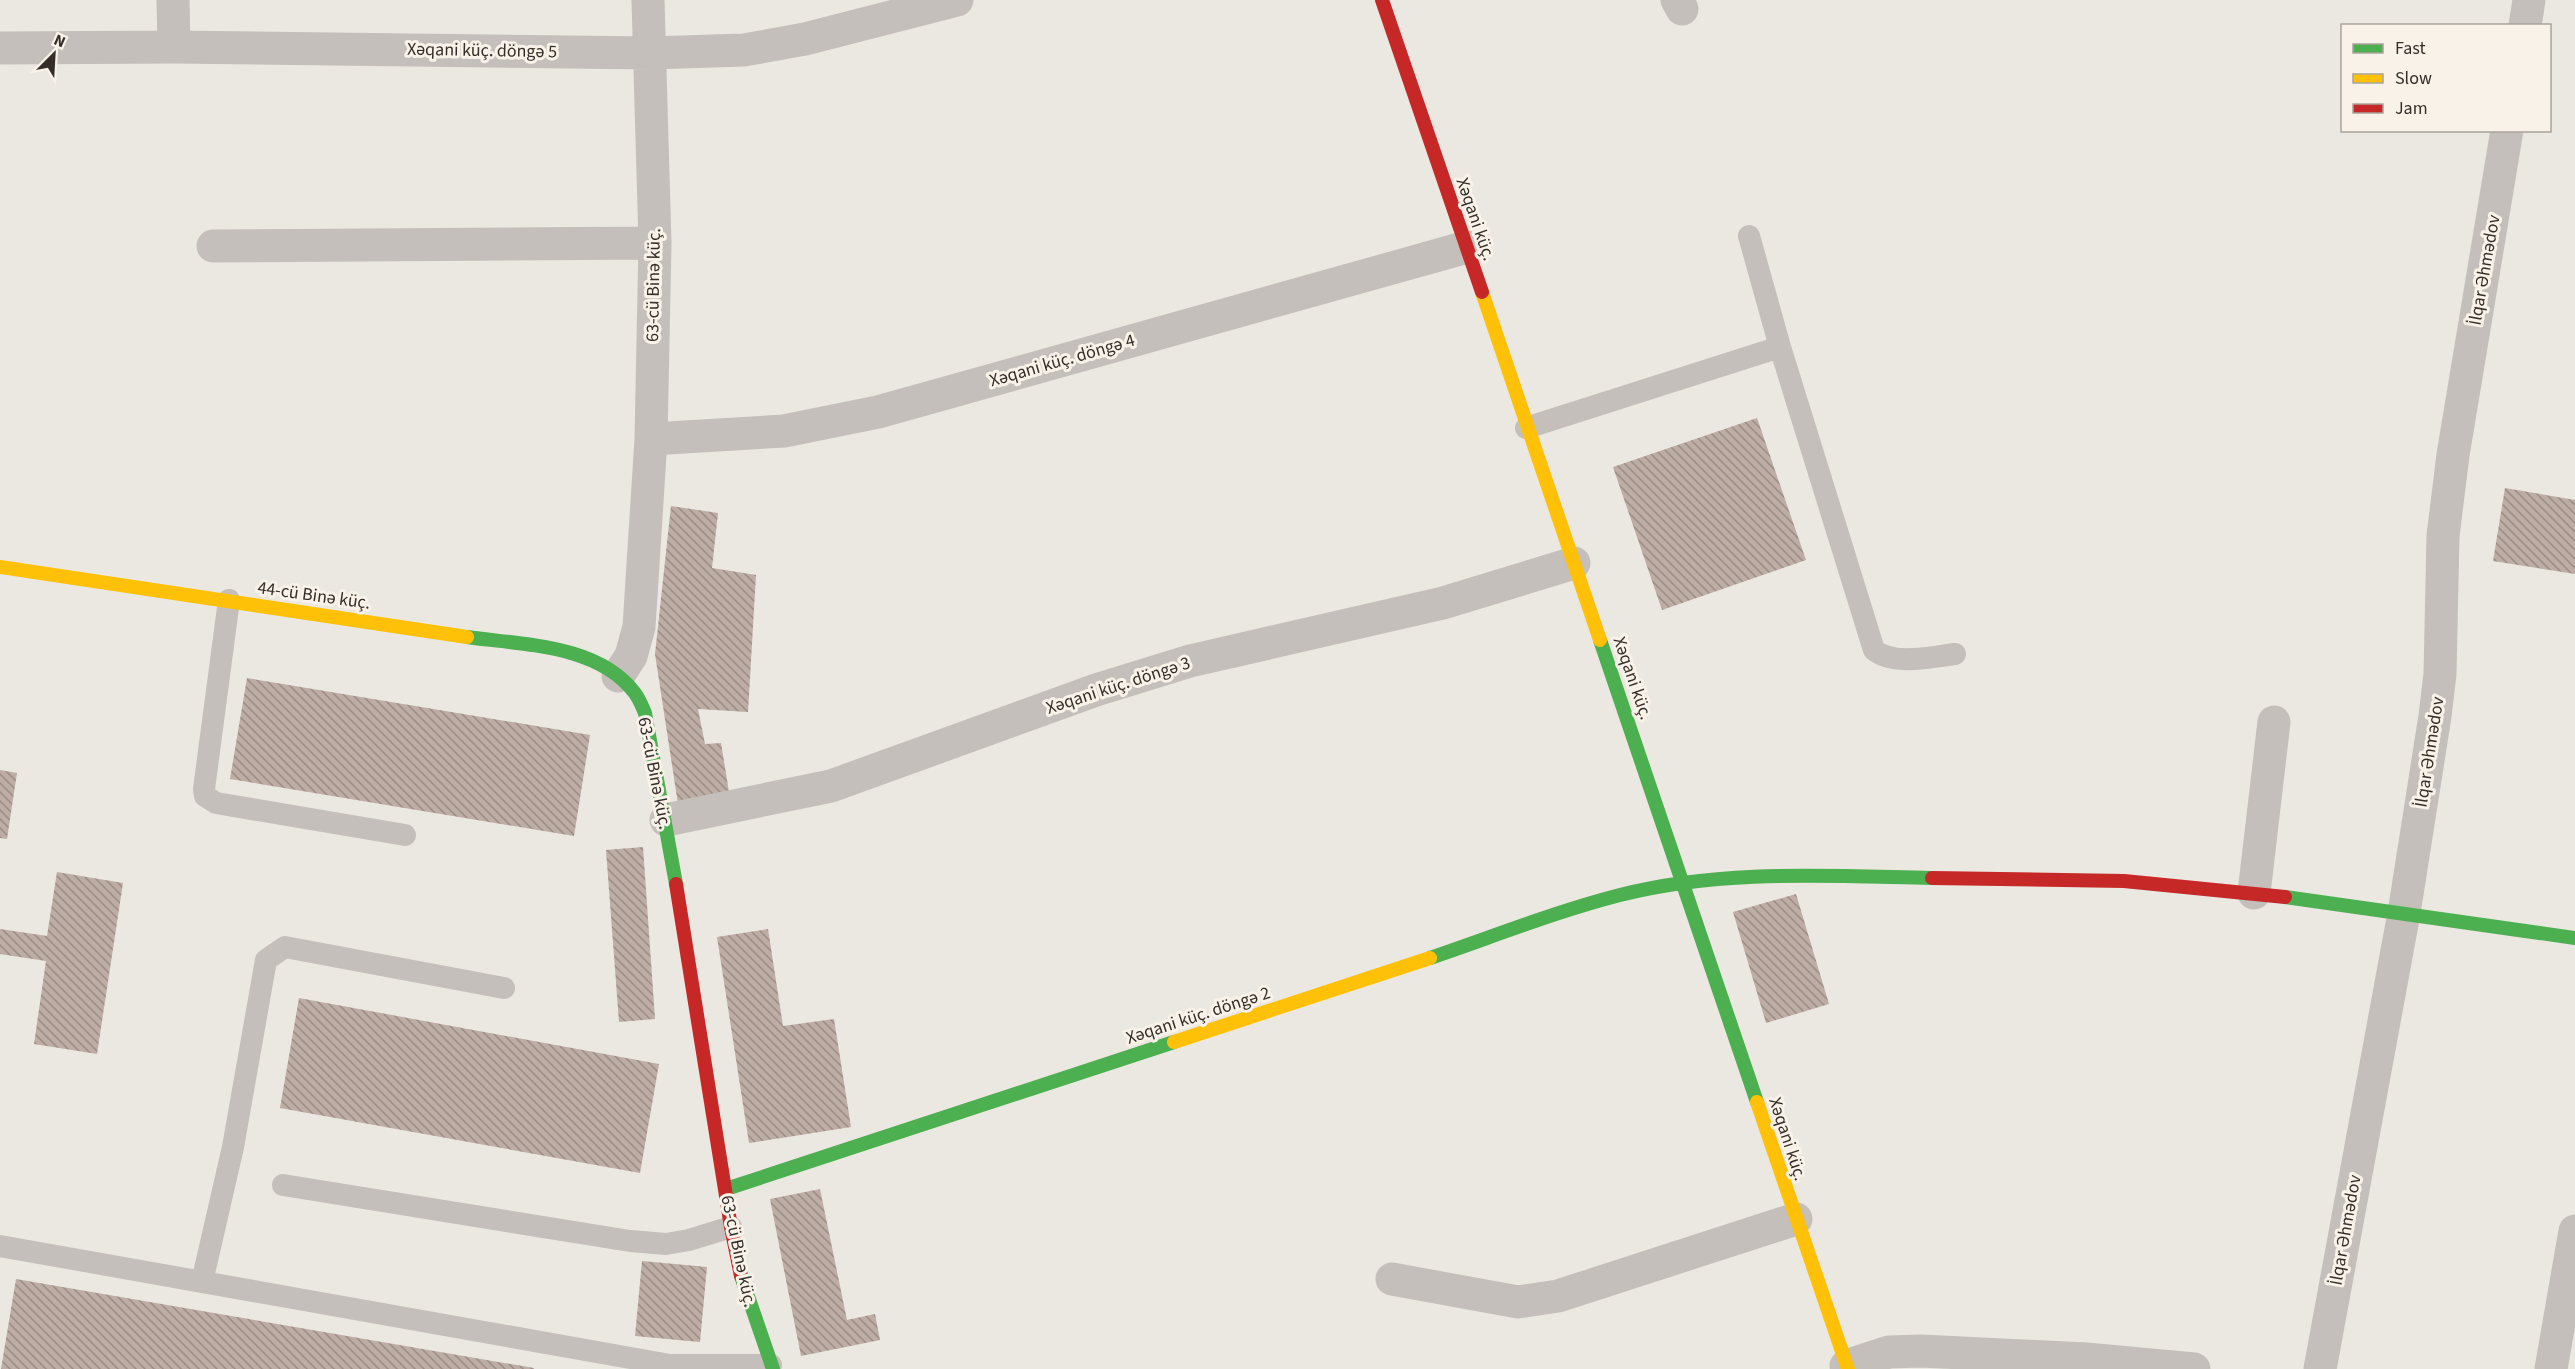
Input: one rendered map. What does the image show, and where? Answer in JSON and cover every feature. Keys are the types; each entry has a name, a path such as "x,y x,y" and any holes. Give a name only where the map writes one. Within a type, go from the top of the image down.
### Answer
{"street":[{"path":"173,0 174,47"},
{"name":"63-cü Binə küç.","path":"648,0 655,243 651,439 639,627 632,656 618,676 635,693 645,713 666,820 731,1227 742,1281 772,1367"},
{"name":"Xəqani küç. döngə 5","path":"0,48 174,47 650,53 744,50 805,39 957,0"},
{"name":"Xəqani küç.","path":"1382,0 1847,1367"},
{"path":"2525,24 2529,0"},
{"name":"İlqar Əhmədov","path":"2320,1369 2404,913 2440,674 2443,536 2453,455 2507,132"},
{"path":"213,246 655,243"},
{"name":"Xəqani küç. döngə 4","path":"651,439 784,431 878,412 1467,247"},
{"name":"Xəqani küç. döngə 3","path":"666,820 831,786 1096,690 1190,661 1443,603 1574,563"},
{"name":"44-cü Binə küç.","path":"0,567 562,651 594,661 618,676"},
{"path":"2254,893 2274,722"},
{"name":"Xəqani küç. döngə 2","path":"726,1189 1620,895 1684,883 1774,874 2124,881 2254,893 2575,938"},
{"path":"1392,1279 1518,1302 1558,1296 1796,1219"},
{"path":"2550,1369 2575,1231"},
{"path":"1847,1367 1889,1352 1921,1352 2086,1359 2194,1369"}],"lane":[{"path":"1749,236 1780,347 1874,650 1883,657 1906,659 1954,654"},
{"path":"1526,428 1780,347"},
{"path":"229,600 204,789 205,796 216,804 405,835"},
{"path":"202,1282 233,1147 267,960 285,947 504,988"},
{"path":"283,1185 606,1237 666,1244 689,1240 731,1227"},
{"path":"0,1246 670,1365 772,1367"}],"building":[{"path":"1757,418 1806,560 1662,610 1613,467"},
{"path":"2505,488 2575,500 2575,574 2493,561"},
{"path":"671,506 718,513 712,568 756,575 748,712 698,709 705,744 721,743 729,792 678,804 655,654"},
{"path":"247,678 590,735 574,836 230,779"},
{"path":"0,770 17,773 7,839 0,838"},
{"path":"643,847 655,1019 619,1022 606,850"},
{"path":"57,872 123,883 97,1054 34,1044 46,961 0,954 0,929 47,936"},
{"path":"1796,894 1829,1004 1766,1023 1733,912"},
{"path":"768,929 783,1026 834,1019 851,1127 749,1143 717,937"},
{"path":"299,998 659,1064 640,1173 280,1108"},
{"path":"820,1189 847,1320 875,1314 880,1340 801,1356 770,1199"},
{"path":"642,1261 707,1267 700,1342 635,1336"},
{"path":"16,1279 534,1368 534,1369 1,1369"}],"traffic: fast":[{"path":"467,637 534,645 579,656 600,664 618,676 634,692 645,713 676,884"},
{"path":"1600,640 1757,1102"},
{"path":"1430,958 1572,909 1658,887 1697,881 1775,876 1932,878"},
{"path":"2285,897 2575,938"},
{"path":"726,1189 1174,1042"},
{"path":"741,1276 773,1369"}],"traffic: slow":[{"path":"1482,292 1600,640"},
{"path":"0,567 467,637"},
{"path":"1174,1042 1430,958"},
{"path":"1757,1102 1848,1369"}],"traffic: jam":[{"path":"1382,0 1482,292"},
{"path":"1932,878 2124,881 2285,897"},
{"path":"676,884 731,1227 741,1276"}]}
